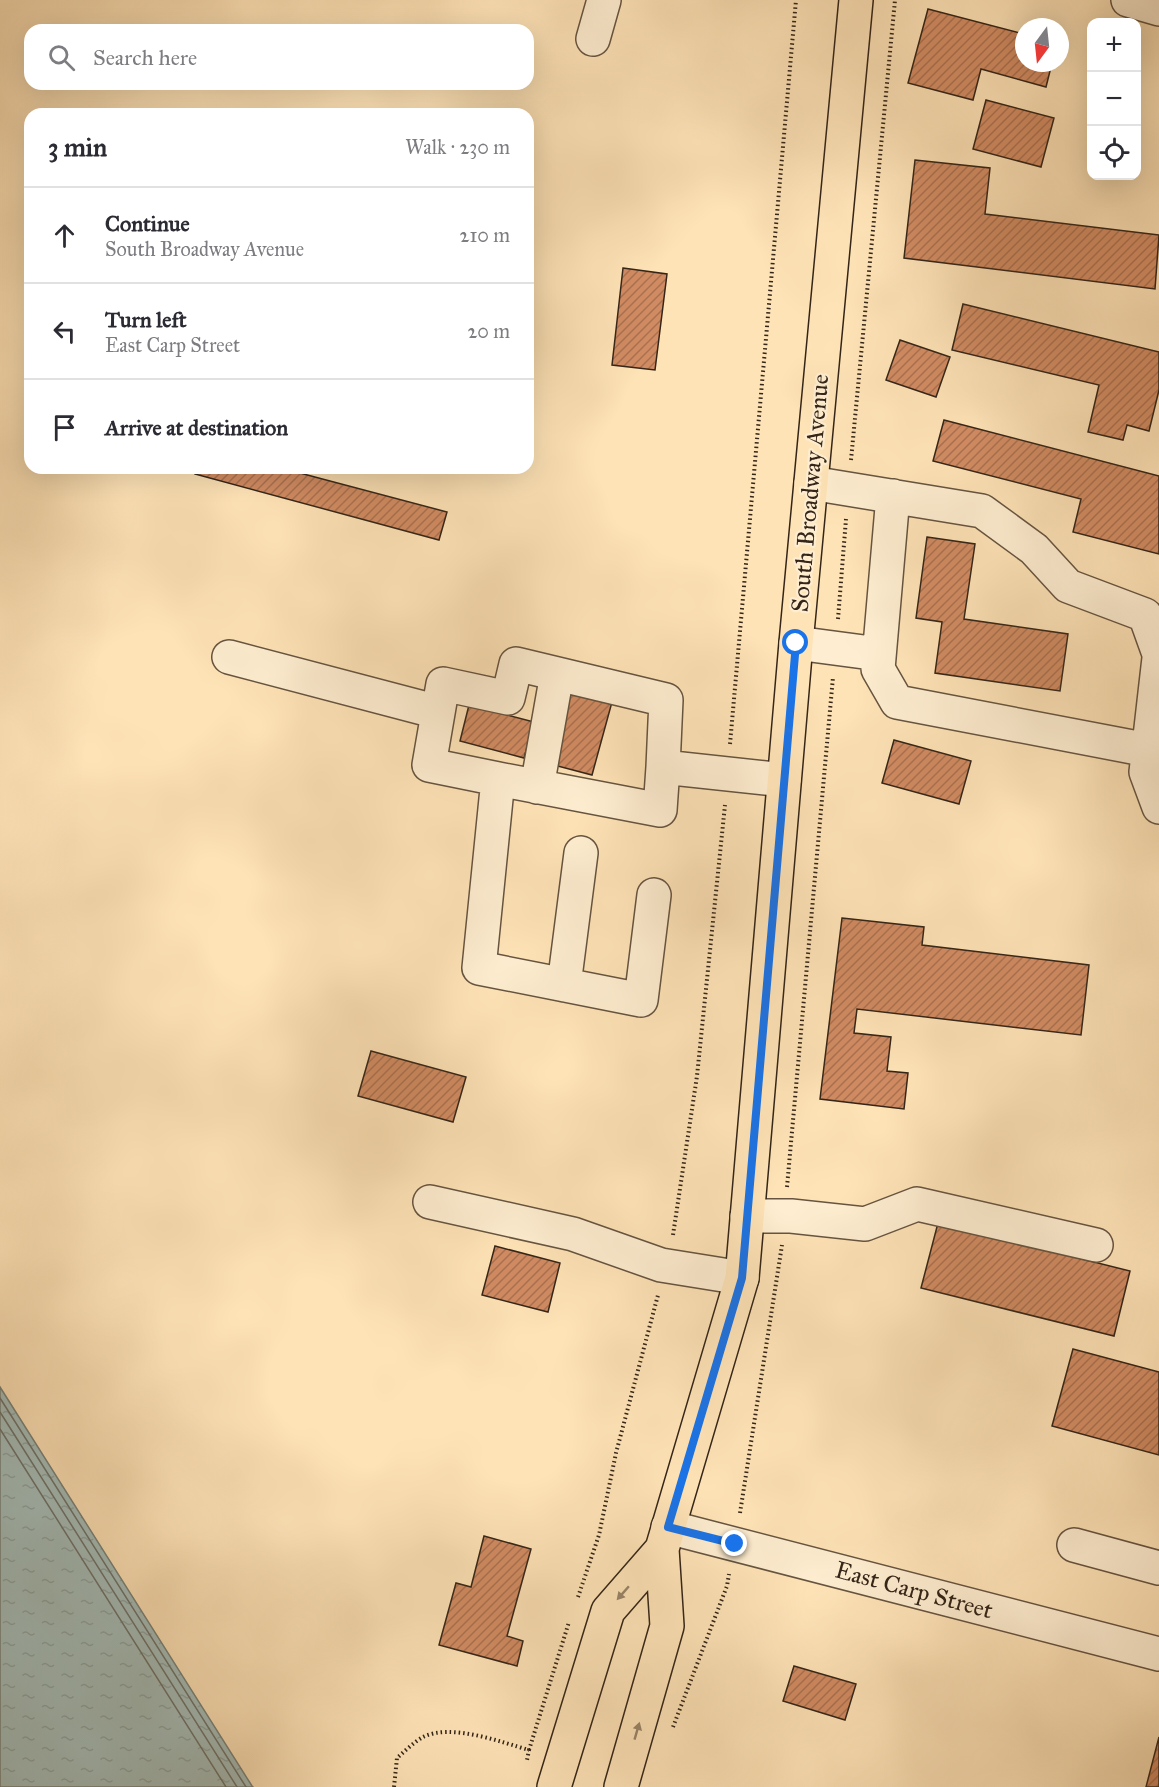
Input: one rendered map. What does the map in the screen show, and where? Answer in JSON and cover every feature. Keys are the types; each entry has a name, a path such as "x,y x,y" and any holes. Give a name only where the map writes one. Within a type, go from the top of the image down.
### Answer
{"main road":[{"name":"South Broadway Avenue","path":"621,1787 667,1626 665,1538 742,1278 796,643 855,0"},
{"name":"South Broadway Avenue","path":"554,1787 608,1611 665,1538"}],"street":[{"path":"593,39 604,0"},
{"path":"1128,0 1159,9"},
{"path":"811,483 982,511 1034,549 1068,586 1145,615 1159,656 1146,772 1159,807"},
{"path":"893,496 878,669 897,702 1148,750"},
{"path":"796,643 879,654"},
{"path":"229,657 438,712"},
{"path":"516,664 557,674 666,700 660,810 429,765 444,684 508,699 516,664"},
{"path":"537,787 557,674"},
{"path":"663,766 784,780"},
{"path":"498,779 479,968 641,1000 654,895"},
{"path":"564,985 581,853"},
{"path":"430,1202 573,1234 666,1266 742,1278"},
{"path":"747,1216 791,1216 865,1224 917,1204 1096,1245"},
{"name":"East Carp Street","path":"665,1538 1159,1654"},
{"path":"1074,1545 1159,1568"}],"path":[{"path":"576,1602 599,1535 616,1453 666,1266 680,1196 697,1076 728,772 796,0"},
{"path":"527,1761 572,1613"},
{"path":"394,1787 397,1758 423,1737 445,1732 478,1736 529,1750"}],"water":[{"path":"0,1387 252,1786 253,1787 0,1787"}],"building":[{"path":"928,9 1015,32 1015,72 1050,72 1046,87 981,69 973,100 908,83"},
{"path":"986,100 1054,118 1041,167 973,149"},
{"path":"915,160 990,168 985,214 1159,235 1155,289 904,258"},
{"path":"623,268 667,274 655,370 612,365"},
{"path":"963,304 1159,352 1159,390 1149,431 1127,425 1123,440 1088,432 1099,385 952,350"},
{"path":"900,340 950,357 936,397 886,380"},
{"path":"944,420 1159,476 1159,554 1073,532 1081,499 933,461"},
{"path":"195,474 304,474 447,512 439,540"},
{"path":"927,537 975,544 964,619 1068,634 1060,691 935,673 942,622 916,618"},
{"path":"569,690 612,702 592,775 550,764"},
{"path":"469,705 534,722 524,758 460,741"},
{"path":"894,740 971,761 959,804 882,783"},
{"path":"842,918 924,927 922,945 1089,965 1081,1035 857,1009 854,1033 891,1037 887,1071 908,1073 904,1109 820,1099"},
{"path":"371,1051 466,1077 453,1122 358,1096"},
{"path":"938,1223 1130,1271 1114,1336 921,1288"},
{"path":"495,1246 560,1263 548,1312 482,1295"},
{"path":"1073,1349 1159,1372 1159,1455 1052,1426"},
{"path":"484,1536 531,1549 507,1636 523,1641 517,1666 439,1645 456,1583 471,1587"},
{"path":"794,1666 856,1684 845,1720 783,1701"},
{"path":"1159,1737 1159,1787 1146,1787"}],"route":[{"path":"735,1544 668,1527 742,1278 796,643"}]}
